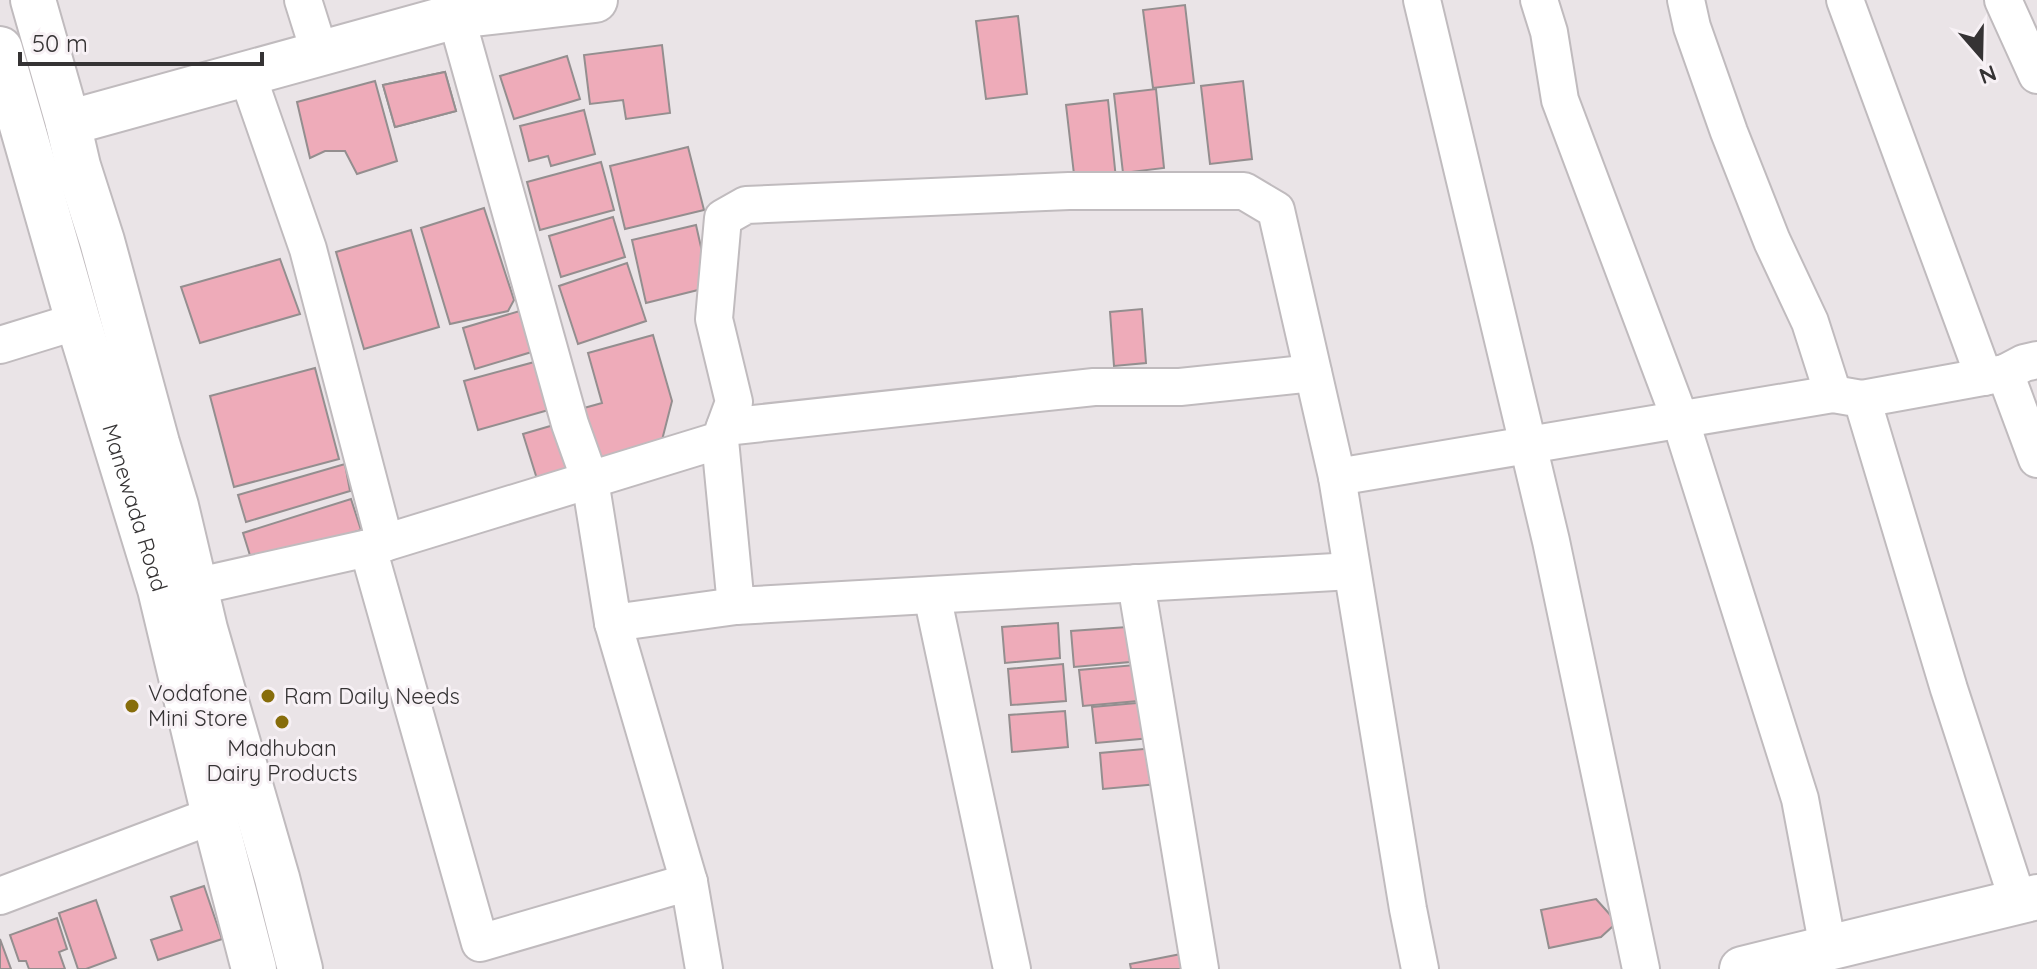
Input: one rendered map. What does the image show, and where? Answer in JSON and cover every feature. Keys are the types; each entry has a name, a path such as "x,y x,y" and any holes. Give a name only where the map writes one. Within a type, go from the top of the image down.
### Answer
{"street":[{"path":"33,0 176,506 194,587 300,969"},
{"path":"303,0 320,54"},
{"path":"68,123 456,16 517,4 595,0"},
{"path":"1422,0 1529,445 1641,969"},
{"path":"1539,0 1549,32 1560,100 1680,419 1800,799 1828,948"},
{"path":"1686,0 1692,27 1729,132 1772,241 1847,397 1949,689 2028,899 1742,969"},
{"path":"1845,0 2009,370 2037,459"},
{"path":"2003,0 2037,75"},
{"path":"456,16 570,424 590,480 613,623 689,882 704,969"},
{"name":"Manewada Road","path":"0,49 78,321 160,589 254,969"},
{"path":"247,74 308,249 377,545 480,943 689,882"},
{"path":"736,606 722,434 734,402 714,319 723,218 746,205 1069,191 1244,191 1276,210 1337,477 1420,969"},
{"path":"0,345 78,321"},
{"path":"1337,477 1680,419 1847,397 2009,370"},
{"path":"194,587 377,545 590,480 722,434 1094,387 1180,387 1313,373"},
{"path":"613,623 736,606 1352,571"},
{"path":"1136,583 1200,969"},
{"path":"932,595 1012,969"},
{"path":"0,896 214,815"}],"building":[{"path":"1185,5 1194,83 1153,88 1143,10"},
{"path":"1018,16 1027,94 986,99 976,21"},
{"path":"662,45 670,113 626,119 623,100 590,104 584,55"},
{"path":"567,56 580,99 514,119 500,76"},
{"path":"445,72 456,111 395,127 383,85"},
{"path":"445,72 456,111 395,127 383,85"},
{"path":"375,81 397,161 357,174 345,151 325,151 310,158 297,102"},
{"path":"1243,81 1252,159 1210,164 1201,86"},
{"path":"1156,89 1164,168 1123,173 1114,94"},
{"path":"1108,100 1116,179 1075,183 1066,105"},
{"path":"584,110 595,154 551,166 548,156 529,161 520,126"},
{"path":"688,147 704,210 625,229 610,166"},
{"path":"601,162 614,210 540,230 527,182"},
{"path":"484,208 514,300 508,311 450,324 421,228"},
{"path":"613,217 625,257 561,277 549,236"},
{"path":"696,225 710,287 646,303 632,240"},
{"path":"411,230 439,327 364,349 336,252"},
{"path":"280,259 300,314 200,343 181,287"},
{"path":"627,263 646,321 578,344 559,286"},
{"path":"1142,309 1146,363 1114,366 1110,312"},
{"path":"523,310 535,351 475,369 463,328"},
{"path":"653,335 672,401 661,444 598,461 584,408 602,403 588,353"},
{"path":"538,361 552,409 478,430 464,381"},
{"path":"315,368 339,459 234,487 210,396"},
{"path":"564,422 577,466 537,479 523,434"},
{"path":"345,464 350,491 246,522 238,495"},
{"path":"351,499 361,530 253,565 243,533"},
{"path":"1058,623 1060,658 1005,663 1002,627"},
{"path":"1127,627 1130,662 1074,667 1071,631"},
{"path":"1063,664 1066,701 1011,705 1008,669"},
{"path":"1135,665 1138,701 1083,706 1079,670"},
{"path":"1148,702 1151,738 1096,743 1092,707"},
{"path":"1065,711 1068,747 1012,752 1009,715"},
{"path":"1155,748 1158,784 1103,789 1100,753"},
{"path":"204,886 222,939 158,960 151,940 182,930 171,897"},
{"path":"1596,899 1613,918 1613,926 1601,937 1549,948 1541,910"},
{"path":"96,900 116,958 78,969 59,913"},
{"path":"57,918 67,949 59,952 65,969 29,969 26,961 19,961 10,935"},
{"path":"0,939 11,969 0,969"},
{"path":"1186,953 1190,969 1131,969 1130,964"}],"place":[{"name":"Ram Daily Needs","path":"268,696"},
{"name":"Vodafone Mini Store","path":"132,706"},
{"name":"Madhuban Dairy Products","path":"282,722"}]}
